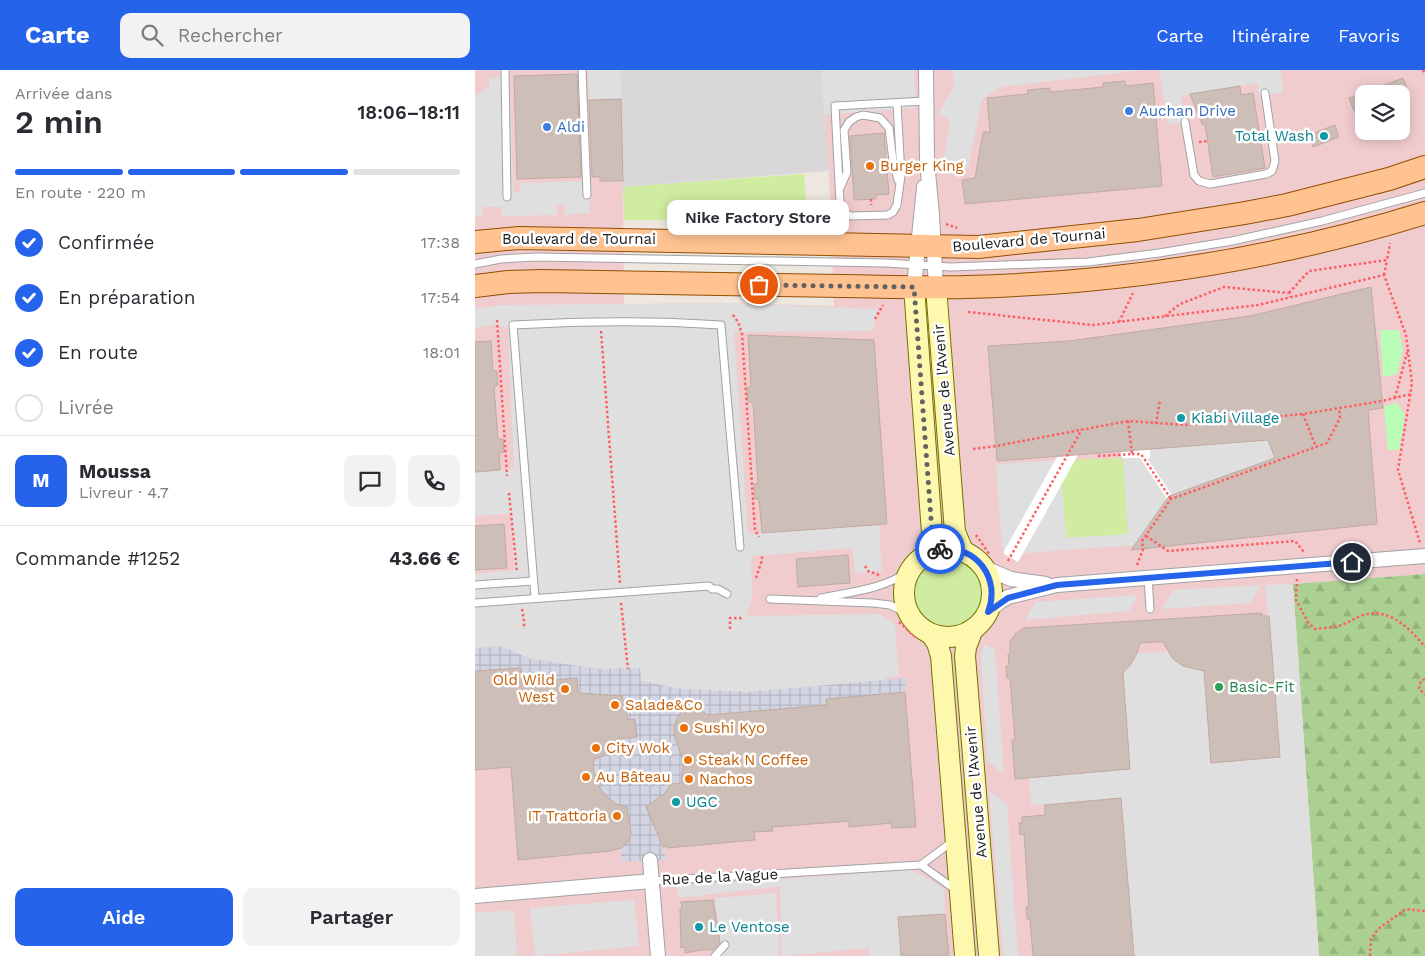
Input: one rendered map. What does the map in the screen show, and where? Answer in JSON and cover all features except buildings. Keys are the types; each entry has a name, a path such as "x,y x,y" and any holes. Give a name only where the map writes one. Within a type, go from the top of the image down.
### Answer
{"main road":[{"name":"Boulevard de Tournai","path":"475,286 508,282 925,267 978,247 1046,241 1188,223 1287,205 1389,179 1425,167"},
{"name":"Boulevard de Tournai","path":"479,241 519,238 646,240 925,267 1047,283 1169,270 1310,244 1425,213"},
{"name":"Avenue de l'Avenir","path":"925,267 955,532 963,551"},
{"name":"Avenue de l'Avenir","path":"925,267 932,533 929,552"},
{"path":"946,548 963,551 975,558 985,568 991,580 992,599 988,612 980,624 973,630 952,637 939,637 919,627 909,614 903,590 909,571 917,560 929,552 946,548"},
{"name":"Avenue de l'Avenir","path":"973,630 966,647 965,656 989,956"},
{"name":"Avenue de l'Avenir","path":"931,634 941,656 965,956"}],"street":[{"path":"925,267 926,70"},
{"path":"988,612 1008,598 1057,585 1297,566 1423,550"},
{"path":"985,568 1011,580 1057,585"},
{"path":"650,860 658,956"},
{"name":"Rue de la Vague","path":"475,896 652,881"}],"lane":[{"path":"505,70 507,197"},
{"path":"582,70 587,195"},
{"path":"1185,122 1194,175 1199,180 1210,184 1266,174 1271,171 1275,161 1265,93"},
{"path":"897,103 901,176 897,205 893,212 888,215 851,216 846,214 841,204 835,106 925,101"},
{"path":"840,189 847,172 844,130 855,117 863,115 880,118 889,128 893,161 900,185"},
{"path":"475,264 501,259 557,257 925,267 1088,262 1232,241 1322,221 1425,193"},
{"path":"535,598 513,325 575,322 721,325 740,547"},
{"path":"809,600 884,584 899,578 909,571"},
{"path":"1148,577 1150,609"},
{"path":"475,585 533,581"},
{"path":"475,603 709,586 712,589 718,589 727,594"},
{"path":"770,599 877,603 890,605 909,614"},
{"path":"956,839 921,865 960,893"},
{"name":"Rue de la Vague","path":"652,881 921,865"},
{"path":"715,956 725,945"}],"path":[{"path":"1423,70 1425,74"},
{"path":"823,204 832,204"},
{"name":"Boulevard de Tournai","path":"940,221 958,228"},
{"path":"1390,239 1384,275 1406,335 1413,383 1398,470 1423,550"},
{"path":"1289,295 1309,271 1387,260"},
{"path":"968,312 1093,325 1257,304 1289,295 1384,275"},
{"path":"1164,317 1180,304 1224,287 1289,295"},
{"path":"1119,322 1136,288"},
{"path":"875,319 885,301"},
{"path":"733,315 738,322 742,334 755,530 759,537"},
{"path":"497,320 507,476"},
{"path":"601,330 628,669"},
{"path":"1395,398 1408,347"},
{"path":"973,449 1128,421 1186,425 1303,414 1411,394"},
{"path":"1156,424 1160,400"},
{"path":"1137,565 1143,549 1142,541 1171,499 1327,443 1340,418 1339,408"},
{"path":"1303,414 1317,447"},
{"path":"1128,421 1132,454"},
{"path":"1008,561 1082,429"},
{"path":"1098,456 1141,454 1171,499"},
{"path":"509,493 517,572"},
{"path":"1145,536 1168,551 1295,541 1305,553"},
{"path":"756,578 762,560 761,555"},
{"path":"1297,566 1297,600 1308,622 1315,629 1337,626 1365,615 1391,616 1405,625 1425,647"},
{"path":"521,607 525,621 524,629"},
{"path":"730,629 730,618 741,618 742,615"},
{"path":"1425,679 1421,681 1419,688 1425,695"},
{"path":"1369,956 1371,939 1378,929 1406,909 1425,911"}],"shaded area":[{"path":"475,70 620,70 624,304 731,303 834,306 829,171 821,70 1425,70 1425,574 1293,584 1319,956 475,956"},
{"path":"588,70 620,70 621,99 589,100"},
{"path":"620,70 821,70 829,171 623,187"},
{"path":"821,70 914,70 916,108 824,115"},
{"path":"953,70 1142,70 1001,87 982,99 968,168 942,171 950,120 938,114 954,87"},
{"path":"1159,70 1281,70 1283,93 1259,95 1258,83 1181,96 1185,122 1169,125"},
{"path":"510,77 513,190 520,193 520,183 589,181 590,213 565,215 564,205 557,205 557,215 502,216 502,207 482,207 482,217 475,217 475,94 478,95 485,88 489,88 489,78"},
{"path":"731,303 877,309 873,331 734,332 748,534 879,525 882,571 855,573 853,548 751,556 752,600 746,616 879,614 895,623 899,676 886,677 886,680 748,692 682,689 641,681 640,668 600,669 530,659 501,646 475,648 475,574 514,570 511,514 475,516 475,473 514,469 508,329 494,324 475,328 475,309 502,305"},
{"path":"1268,440 1275,458 1169,496 1135,545 1011,554 1002,548 996,464 1060,460 1066,538 1128,534 1123,458 1150,458 1150,449"},
{"path":"1293,584 1319,956 1134,956 1121,799 1031,805 1029,777 1130,769 1123,673 1138,653 1168,652 1173,659 1183,666 1204,669 1211,762 1280,757 1265,585"},
{"path":"1261,585 1250,603 1162,609 1174,590"},
{"path":"1138,595 1129,611 1025,620 1035,602"},
{"path":"985,644 995,650 1004,774 987,761 981,652"},
{"path":"501,646 530,659 600,669 640,668 641,681 682,689 748,692 906,678 905,692 826,699 827,705 709,715 697,709 683,712 678,716 674,727 674,735 682,757 683,767 680,783 671,784 665,793 646,806 667,860 621,862 621,848 628,842 631,833 627,807 616,804 605,795 597,784 593,767 594,759 603,756 609,746 616,740 637,737 635,720 628,720 622,696 578,693 577,678 522,683 521,669 475,671 475,648"},
{"path":"989,791 1007,804 1018,956 1003,956"},
{"path":"912,870 944,888 945,914 898,918 901,956 870,956 869,948 782,956 722,956 715,898 776,893 779,955 782,955 780,886 679,898 677,886"},
{"path":"634,900 639,946 535,956 530,908"},
{"path":"514,910 517,956 475,956 475,913"}],"green space":[{"path":"804,174 807,221 624,220 623,187"},
{"path":"1380,330 1399,330 1403,350 1397,374 1383,377"},
{"path":"1397,403 1405,415 1399,450 1388,450 1384,406"},
{"path":"1123,458 1128,535 1066,539 1060,460"},
{"path":"948,557 962,560 974,567 981,579 984,593 981,607 974,619 962,626 948,629 934,626 922,619 915,607 912,593 915,579 922,567 934,560"},
{"path":"1425,574 1425,956 1319,956 1293,584"}],"pier":[{"path":"1150,449 1150,458 1147,458 1172,495 1167,499 1140,458 1122,458 1121,455 1121,452"},
{"path":"1078,455 1018,562 1003,553 1057,457"}],"way so far":[{"path":"759,285 914,287 932,533 929,552 940,549"}],"place":[{"name":"Auchan Drive","path":"1129,111"},
{"name":"Aldi","path":"547,127"},
{"name":"Total Wash","path":"1324,136"},
{"name":"Burger King","path":"870,166"},
{"name":"Nike Factory Store","path":"759,285"},
{"name":"Kiabi Village","path":"1181,418"},
{"name":"Basic-Fit","path":"1219,687"},
{"name":"Old Wild West","path":"565,689"},
{"name":"Salade&Co","path":"615,705"},
{"name":"Sushi Kyo","path":"684,728"},
{"name":"City Wok","path":"596,748"},
{"name":"Steak N Coffee","path":"688,760"},
{"name":"Au Bâteau","path":"586,777"},
{"name":"Nachos","path":"689,779"},
{"name":"UGC","path":"676,802"},
{"name":"IT Trattoria","path":"617,816"},
{"name":"Le Ventose","path":"699,927"}],"route":[{"path":"940,549 950,548 963,551 972,555 982,564 992,585 992,599 988,612 1001,601 1017,594 1057,585 1352,562"}]}
